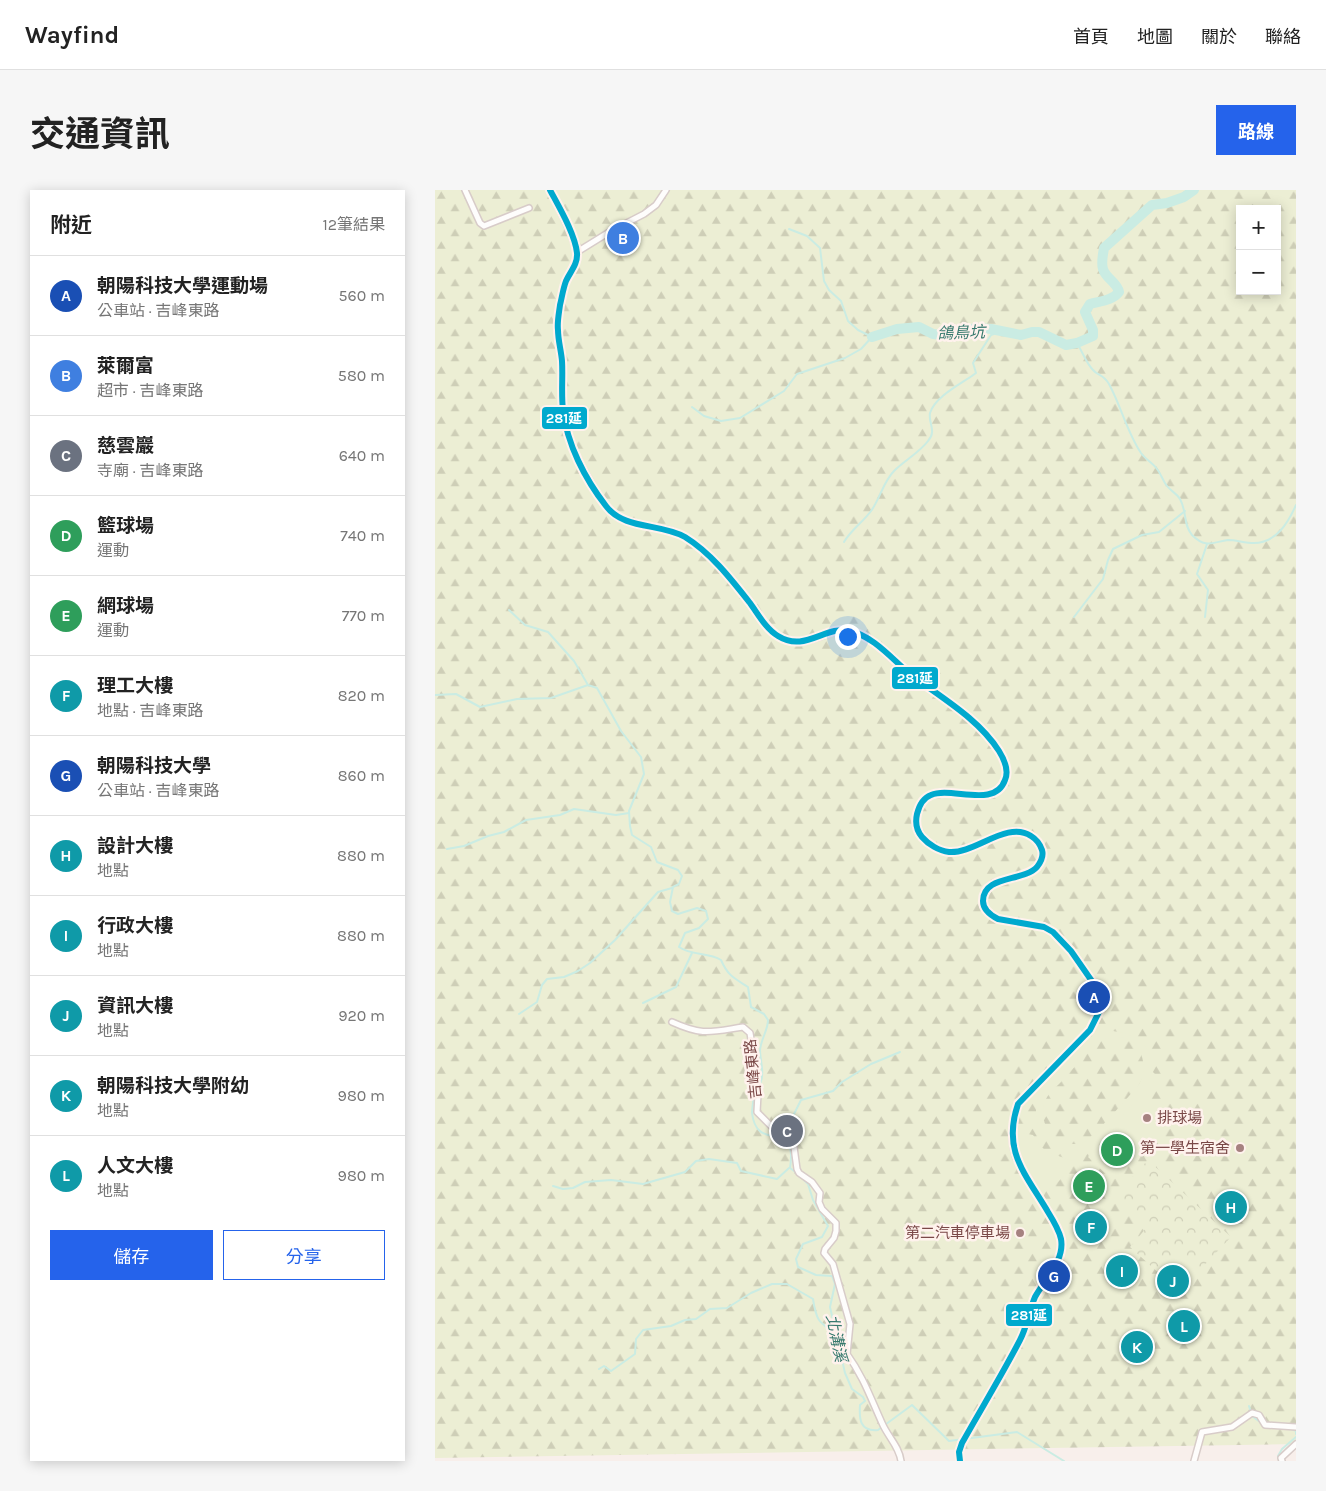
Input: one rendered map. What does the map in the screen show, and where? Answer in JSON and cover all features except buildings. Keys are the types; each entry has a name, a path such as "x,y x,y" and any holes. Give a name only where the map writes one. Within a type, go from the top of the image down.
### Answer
{"street":[{"path":"465,190 480,222 484,226 529,208"},
{"path":"550,190 577,252 576,264 565,285 557,325 562,358 563,407 566,430 572,445 611,514 628,522 666,528 688,539 722,570 771,631 780,638 793,643 841,630 868,638 899,666 958,708 989,738 999,752 1007,771 1005,780 1000,788 993,794 983,796 934,793 925,798 920,806 916,816 916,826 928,842 947,852 966,849 1011,831 1019,830 1030,834 1037,840 1041,848 1039,865 1033,871 993,883 988,887 983,901 985,910 991,917 1044,927 1053,932 1071,951 1096,987 1100,996 1101,1008 1091,1030 1018,1104 1015,1113 1011,1132 1016,1158 1054,1222 1061,1239 1061,1251 1056,1264 1035,1298 1021,1338 971,1427 959,1452 960,1461"},
{"path":"577,252 644,214 656,205 666,190"},
{"name":"吉峰東路","path":"672,1022 691,1030 709,1033 743,1027 750,1033 755,1064 753,1082 758,1094 757,1112 773,1128 786,1136 795,1147 799,1173 812,1182 820,1193 819,1202 822,1209 836,1223 834,1238 824,1253 833,1264 850,1324 847,1354 868,1388 884,1427 900,1452 901,1461"},
{"path":"1194,1461 1202,1432 1232,1427 1252,1413 1259,1415 1265,1425 1296,1427"},
{"path":"1282,1461 1281,1458 1296,1444"}],"green space":[{"path":"435,190 1296,190 1296,1444 435,1458"},
{"path":"1113,1031 1136,1038 1147,1048 1152,1062 1152,1071 1158,1077 1085,1156 1076,1150 1064,1149 1053,1144 1042,1133 1036,1119 1037,1103 1040,1096 1036,1091 1060,1066 1064,1069 1092,1039","holes":["1122,1037 1137,1044 1143,1065 1140,1082 1103,1125 1084,1142 1074,1144 1065,1143 1051,1134 1043,1118 1043,1108 1046,1099 1097,1042"]},
{"path":"1146,1094 1170,1117 1112,1180 1088,1157"},
{"path":"1023,1133 1033,1135 1041,1147 1050,1153 1076,1163 1056,1184 1046,1191 1031,1174 1017,1149 1015,1142 1019,1135"},
{"path":"1148,1160 1231,1237 1197,1273 1178,1260 1161,1275 1130,1247 1147,1227 1122,1204 1124,1186"}],"waterway":[{"name":"鴿鳥坑","path":"872,337 897,329 919,327 933,334 950,336 975,328 1021,335 1039,332 1066,345 1077,343 1093,336 1093,330 1085,312 1090,304 1109,299 1119,292 1103,269 1104,248 1152,205 1167,203 1184,197 1194,190"},
{"path":"692,407 704,416 721,421 740,418 784,391 797,374 845,358 861,349 872,337 858,330 848,321 841,301 829,290 824,281 820,248 807,236 789,229"},
{"path":"844,542 871,511 890,475 921,449 931,437 930,413 937,401 976,373 973,363 991,335 1002,331"},
{"path":"1077,343 1091,367 1105,378 1109,384 1141,453 1155,467 1167,486 1180,499 1184,508 1187,527 1192,535 1201,542 1210,544 1228,540 1251,543 1269,540 1285,525 1296,505"},
{"path":"1074,617 1103,579 1113,549 1142,535 1159,532 1185,511"},
{"path":"1205,617 1208,590 1197,574 1207,544"},
{"path":"509,610 525,625 548,632 574,661 588,685"},
{"path":"435,695 456,694 480,707 517,699 551,698 588,685 597,688 621,731 641,757 644,774 629,811 632,835 651,847 657,862 678,870 682,876 679,884 673,887 670,902 672,911 678,914 697,908 706,911 708,919 699,928 685,933 679,947 689,952 721,960 729,973 748,987 751,1007 764,1014 768,1020 760,1050 761,1080 760,1085 755,1090 752,1113 755,1125 761,1132 783,1139 788,1143 791,1152 790,1168 798,1174"},
{"path":"447,849 464,846 488,836 504,832 526,820 560,815 574,809 616,815 629,813"},
{"path":"519,1014 537,1002 542,985 547,979 564,977 590,963 615,940 658,892 672,888"},
{"path":"643,1003 676,987 692,953"},
{"path":"788,1136 792,1118 801,1100 833,1091 842,1082 871,1064 900,1052"},
{"path":"553,1186 563,1189 573,1188 585,1182 611,1180 643,1184 685,1172 696,1161 709,1159 737,1163 741,1171 777,1179 789,1168"},
{"name":"北溝溪","path":"803,1179 808,1184 813,1200 828,1226 822,1237 803,1244 796,1259 798,1267 816,1275 832,1276 835,1284 830,1307 845,1373 852,1389 863,1397 865,1401 860,1405 861,1420 864,1427 878,1430 912,1405 949,1441 1017,1432 1064,1461"},
{"path":"599,1369 604,1366 611,1371 635,1354 636,1339 643,1330 671,1326 685,1320 696,1319 710,1309 727,1308 751,1293 772,1284 787,1284 813,1299 819,1320 836,1333"},
{"path":"1249,1406 1252,1416 1264,1425"},
{"path":"1292,1429 1296,1431 1296,1434"},
{"path":"1279,1461 1278,1456 1282,1449 1296,1437"}],"transit line":[{"name":"281延","path":"550,190 570,229 577,253 575,264 564,287 558,321 565,423 578,461 598,496 614,514 622,519 675,533 694,543 720,567 766,625 778,636 797,642 841,630 858,634 874,643 910,674 970,718 990,739 1003,758 1006,769 1005,780 1000,789 992,793 982,795 940,793 928,796 917,814 918,832 931,845 949,852 969,848 1012,832 1022,832 1035,839 1043,853 1037,867 1031,872 989,887 985,893 984,907 998,919 1044,927 1053,932 1071,951 1096,987 1100,996 1101,1008 1090,1030 1018,1104 1014,1121 1014,1149 1024,1173 1057,1229 1061,1239 1060,1255 1053,1270 1035,1297 1020,1340 962,1443 959,1452 960,1461"}],"place":[{"name":"萊爾富","path":"623,238"},
{"name":"朝陽科技大學運動場","path":"1094,997"},
{"name":"排球場","path":"1147,1118"},
{"name":"慈雲巖","path":"787,1131"},
{"name":"第一學生宿舍","path":"1240,1148"},
{"name":"籃球場","path":"1117,1150"},
{"name":"網球場","path":"1089,1186"},
{"name":"設計大樓","path":"1231,1207"},
{"name":"理工大樓","path":"1091,1227"},
{"name":"第二汽車停車場","path":"1020,1233"},
{"name":"行政大樓","path":"1122,1271"},
{"name":"朝陽科技大學","path":"1054,1276"},
{"name":"資訊大樓","path":"1173,1281"},
{"name":"人文大樓","path":"1184,1326"},
{"name":"朝陽科技大學附幼","path":"1137,1347"}]}
